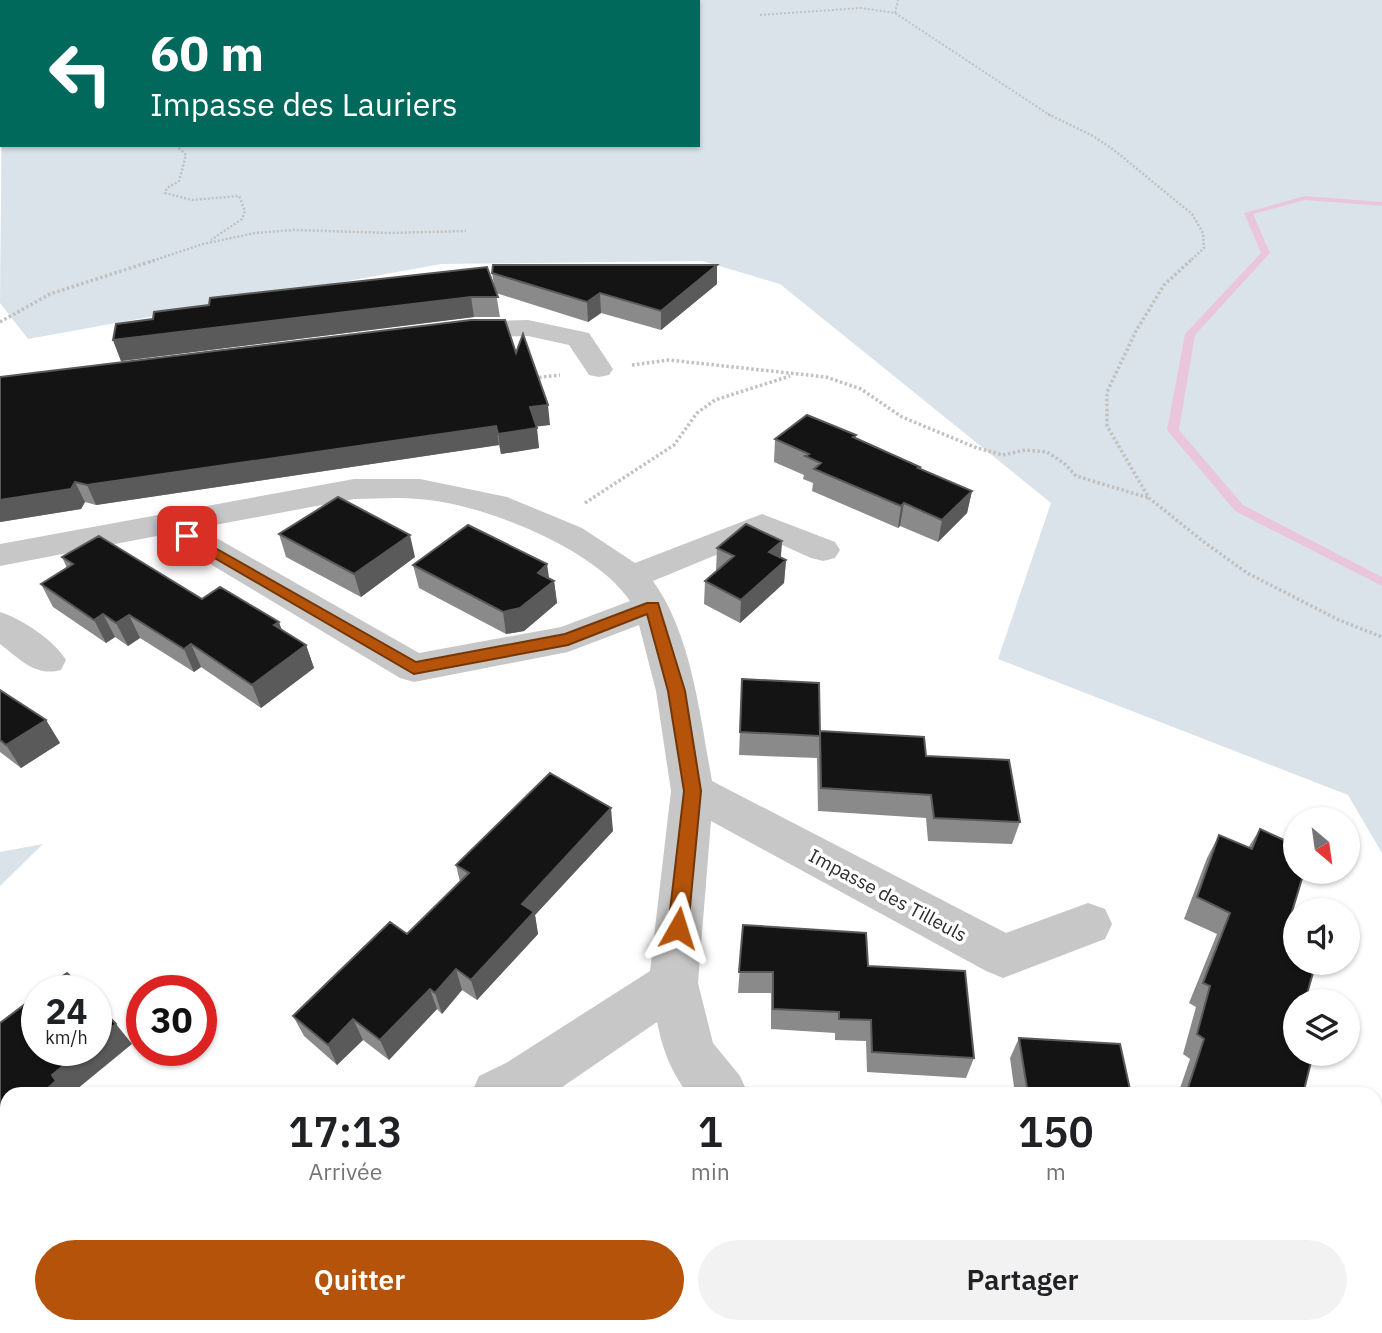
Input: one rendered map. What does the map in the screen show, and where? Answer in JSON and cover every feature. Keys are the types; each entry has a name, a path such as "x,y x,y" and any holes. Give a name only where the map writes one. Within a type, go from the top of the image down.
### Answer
{"street":[{"path":"434,333 474,328 528,328 579,339 599,369"},
{"path":"0,555 354,489 420,489 495,504 570,535 642,591 676,691 692,791 673,983 690,1055 715,1087"},
{"path":"164,523 414,668 568,639 642,591 762,524 823,550"},
{"path":"0,625 47,660"},
{"name":"Impasse des Tilleuls","path":"692,791 1003,956 1088,924"},
{"path":"513,1087 673,983"}],"path":[{"path":"895,13 898,0"},
{"path":"760,15 861,8 895,13 1049,115 1093,136 1114,150 1192,214 1203,233 1203,248 1164,285 1136,331 1107,392 1107,426 1149,498"},
{"path":"178,147 186,155 183,168 179,181 167,188 165,194 175,198 199,200 239,196 245,211 242,219 222,235 204,244"},
{"path":"0,322 50,294 204,244 255,233 294,230 390,233 467,231"},
{"path":"532,379 669,360 826,377 861,389 902,417 977,449 1003,455 1025,450 1047,452 1065,464 1076,476 1149,498 1247,573 1339,620 1382,637"},
{"path":"546,525 642,468 674,445 697,413 715,400 791,375"}],"shaded area":[{"path":"700,0 1382,0 1382,853 1360,815 1360,807 1355,807 1348,795 998,659 1051,503 780,284 702,261 441,264 28,339 0,303 1,147 700,147"},
{"path":"43,844 0,886 0,852"}],"building":[{"path":"493,265 717,265 661,311 600,293 587,302 492,273"},
{"path":"487,267 498,297 471,297 113,340 116,324 153,319 154,312 209,305 210,298"},
{"path":"471,320 505,320 516,353 523,334 548,405 530,407 537,428 498,434 496,426 87,485 75,482 71,489 0,500 0,377"},
{"path":"807,415 856,435 853,437 972,491 942,520 904,503 901,506 814,469 821,463 805,456 809,454 775,439"},
{"path":"338,497 410,535 354,574 279,534"},
{"path":"746,524 782,541 769,552 786,560 741,600 705,581 734,556 717,548"},
{"path":"468,525 547,564 538,573 554,581 520,608 503,612 413,565"},
{"path":"99,536 202,599 220,587 279,622 274,625 306,645 252,685 191,644 184,649 129,615 116,623 103,614 94,620 41,584 73,564 62,557"},
{"path":"742,679 819,683 820,736 740,732"},
{"path":"0,690 46,720 6,745 0,740"},
{"path":"820,731 924,737 926,756 1009,760 1020,822 934,818 931,795 821,788"},
{"path":"550,773 611,808 522,904 534,912 471,980 456,969 435,993 430,989 380,1040 353,1019 328,1045 293,1016 390,922 407,934 469,873 456,865"},
{"path":"1260,829 1283,840 1283,884 1300,884 1296,898 1283,898 1283,975 1312,975 1308,989 1283,989 1283,1066 1310,1066 1305,1087 1188,1087 1204,1039 1197,1034 1210,986 1203,983 1230,913 1197,897 1219,835 1252,849"},
{"path":"743,925 866,933 868,966 965,971 974,1058 872,1052 871,1020 839,1019 839,1012 773,1009 773,972 739,972"},
{"path":"21,1007 21,1066 63,1066 52,1075 56,1081 49,1087 0,1087 0,1023"},
{"path":"1019,1038 1120,1044 1129,1087 1027,1087"}],"waterway":[{"path":"1382,204 1305,198 1248,213 1266,253 1190,334 1173,430 1239,508 1382,582"}],"route":[{"path":"187,536 414,668 568,639 652,606 676,691 692,791 678,928"}]}
